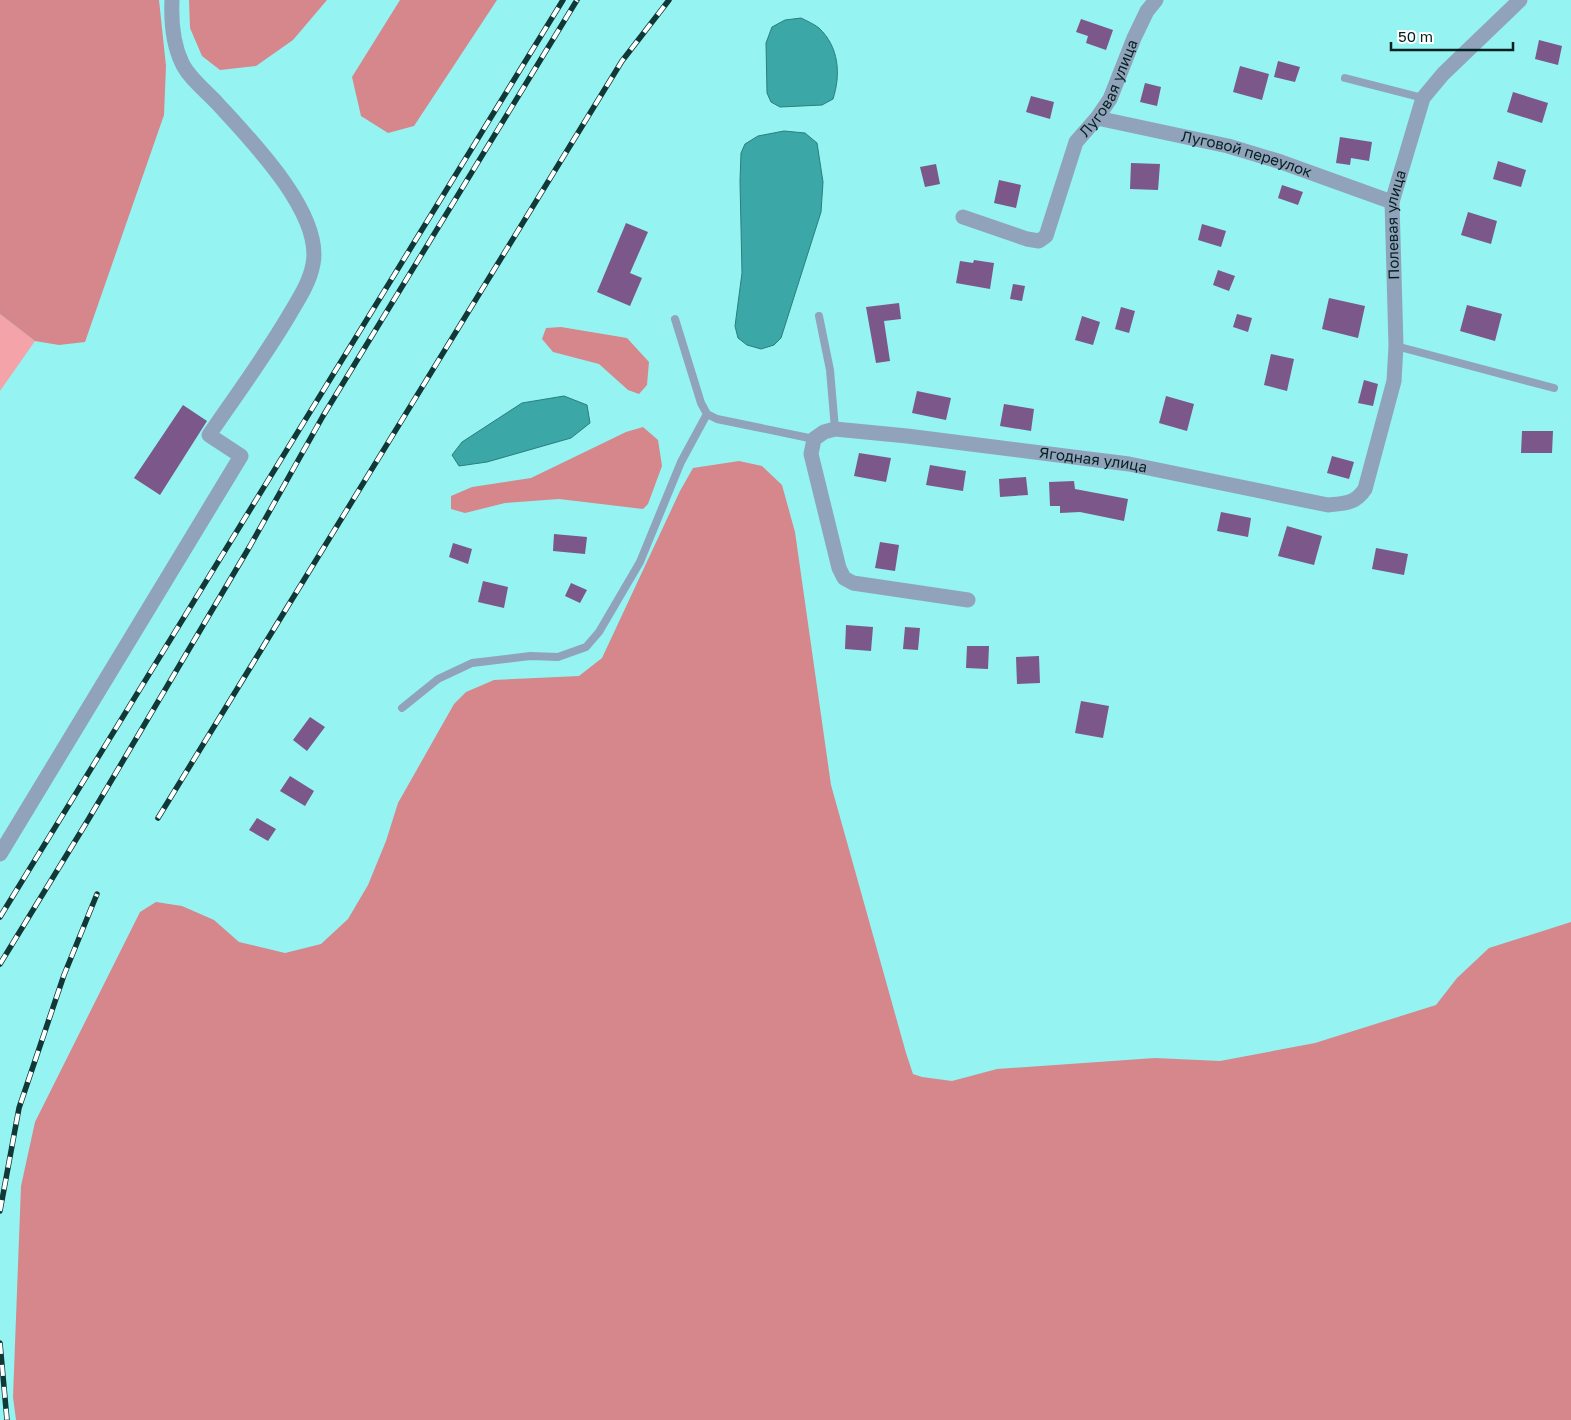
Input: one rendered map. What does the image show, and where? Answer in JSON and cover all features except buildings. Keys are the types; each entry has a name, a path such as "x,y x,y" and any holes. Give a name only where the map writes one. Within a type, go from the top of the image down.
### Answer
{"street":[{"path":"0,854 241,456 209,435 281,329 305,288 313,266 315,248 311,233 290,191 268,162 182,64 175,43 172,0"},
{"name":"Полевая улица","path":"1365,489 1394,381 1396,346 1392,202 1423,98 1443,74 1520,0"},
{"name":"Луговая улица","path":"963,217 1027,239 1039,241 1046,236 1076,142 1097,118 1110,99 1134,38 1152,1"},
{"name":"Луговой переулок","path":"1097,118 1228,146 1281,162 1392,202"},
{"name":"Ягодная улица","path":"814,438 824,432 835,429 907,436 1129,464 1328,505 1358,499 1365,489"},
{"path":"814,438 811,454 839,568 844,578 853,583 968,600"}],"lane":[{"path":"1345,78 1423,98"},
{"path":"819,316 830,370 835,429"},
{"path":"675,319 701,403 707,414 717,419 814,438"},
{"path":"1396,346 1554,388"},
{"path":"402,708 438,679 472,664 530,656 558,657 586,647 599,632 640,562 681,462 707,414"}],"shaded area":[{"path":"0,0 159,0 166,66 164,115 85,342 59,345 35,341 0,314"},
{"path":"189,0 327,0 293,40 256,66 220,70 202,56 190,28"},
{"path":"400,0 497,0 414,126 388,133 361,116 352,77"},
{"path":"0,314 35,341 0,391"},
{"path":"561,327 627,338 649,362 647,385 639,394 628,390 599,364 553,352 542,339 546,328"},
{"path":"643,427 658,440 662,466 648,504 643,509 559,499 505,503 465,513 451,509 451,496 472,487 531,478 626,432"},
{"path":"739,461 762,466 782,485 795,532 831,785 913,1074 952,1081 997,1069 1155,1058 1220,1061 1315,1043 1436,1005 1457,978 1489,948 1571,922 1571,1420 16,1420 13,1397 21,1186 35,1122 140,912 156,902 182,906 214,920 239,942 285,953 321,944 348,919 368,885 386,841 398,803 454,704 466,692 494,680 579,676 602,658 680,491 693,468"}],"water":[{"path":"801,18 819,28 831,44 836,61 836,90 833,99 822,105 780,107 771,102 767,93 766,43 772,27 785,20"},
{"path":"784,131 805,133 817,143 823,182 821,212 781,338 774,345 761,349 747,345 738,338 735,326 742,273 741,153 745,144 758,136"},
{"path":"564,396 587,405 590,423 571,438 487,462 459,466 452,455 462,442 522,403"}],"railway":[{"path":"0,917 563,0"},
{"path":"0,964 88,820 250,546 323,416 577,0"},
{"path":"158,818 622,61 669,0"},
{"path":"0,1211 19,1108 64,975 97,894"},
{"path":"0,1343 7,1420"}]}
